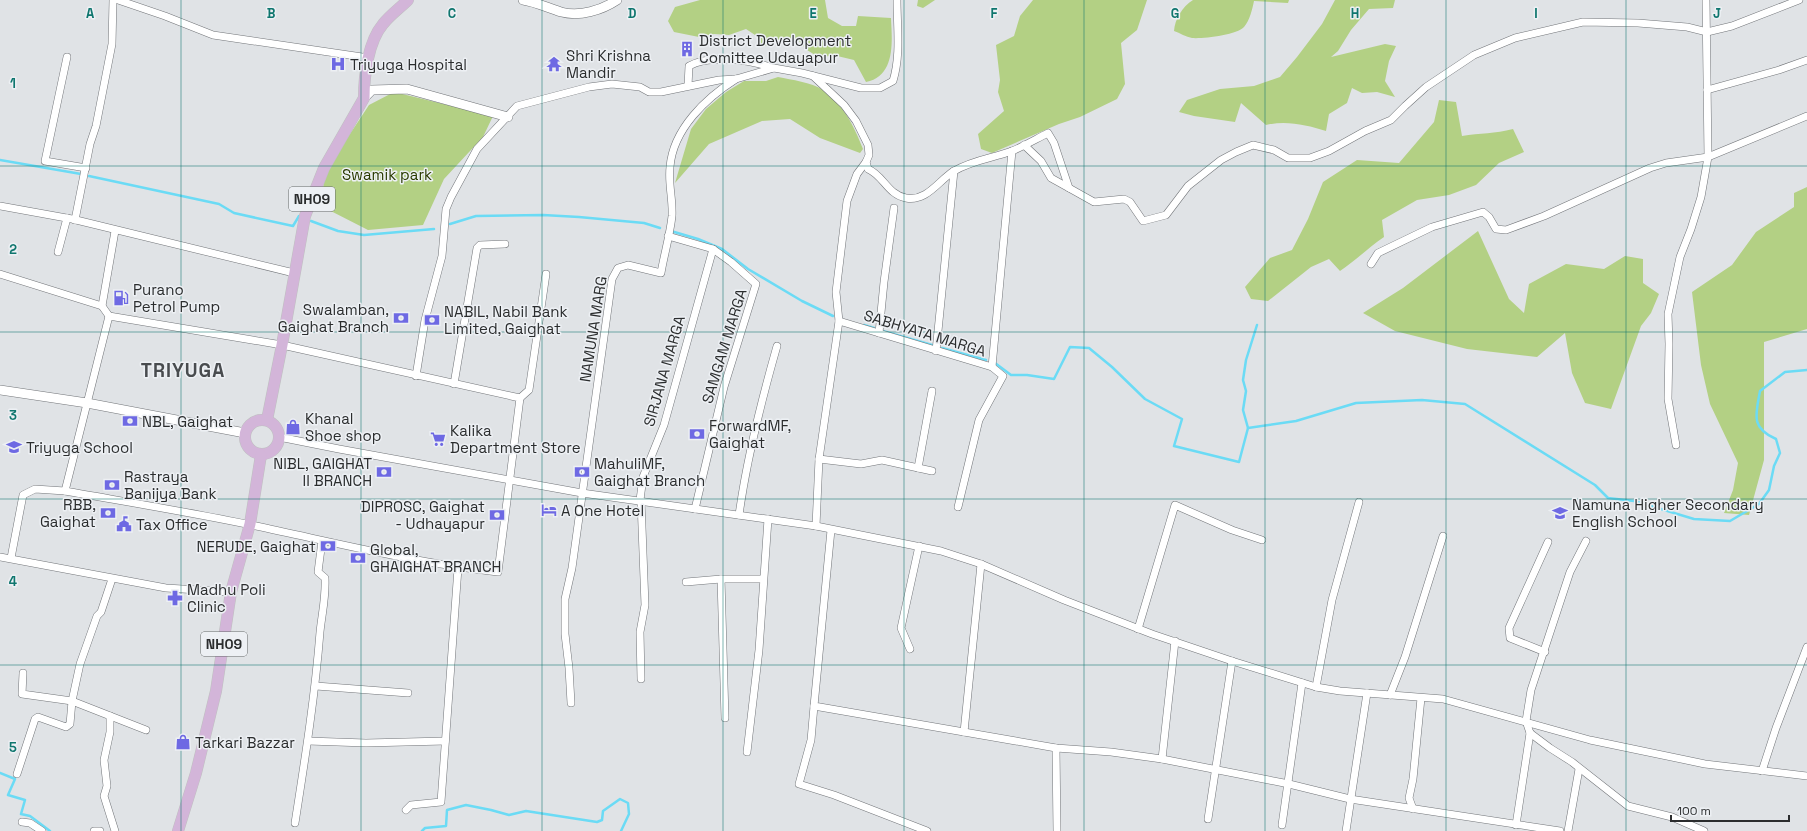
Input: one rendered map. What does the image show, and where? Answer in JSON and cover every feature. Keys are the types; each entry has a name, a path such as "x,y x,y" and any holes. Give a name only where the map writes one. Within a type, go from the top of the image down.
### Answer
{"main road":[{"name":"NH09","path":"267,420 305,216 321,174 364,98 364,86 369,58 375,38 383,24 408,0"},
{"path":"523,0 534,2 563,12 577,13 604,9 617,0"},
{"path":"364,98 372,90 407,89 508,117"},
{"path":"0,390 87,403 245,433"},
{"path":"267,420 277,428 280,437 276,448 262,455 256,454 248,448 245,433 251,423 267,420"},
{"name":"NH09","path":"178,831 196,773 216,691 231,592 250,524 262,455"}],"street":[{"path":"75,220 112,44 113,0"},
{"path":"118,0 165,16 213,35 369,58"},
{"path":"688,86 689,66 698,61 741,60 758,62 774,68 861,88 880,88 893,81 896,71 898,51 897,0"},
{"path":"1676,445 1668,400 1670,344 1668,314 1680,257 1692,229 1702,197 1708,157 1706,0"},
{"path":"1024,145 1041,161 1051,178 1094,202 1124,199 1130,202 1143,221 1166,215 1188,186 1221,160 1236,152 1253,145 1274,150 1288,158 1310,158 1330,151 1365,131 1391,120 1426,87 1474,55 1515,38 1583,22 1638,23 1687,27 1707,32 1732,26 1799,0"},
{"path":"67,57 45,161 86,168"},
{"path":"1708,90 1779,70 1807,60"},
{"path":"416,376 425,320 442,256 446,209 477,150 517,106 589,87 612,84 640,88 649,92 661,92 719,80 736,79 774,68"},
{"path":"813,76 844,105 856,120 868,145 869,155 866,162 857,174 847,200 836,292 839,321"},
{"name":"NAMUNA MARG","path":"582,493 612,279 618,268 628,264 661,273 672,217 670,166 677,139 695,114 720,89 736,79"},
{"path":"1371,264 1378,253 1432,227 1483,212 1496,228 1506,230 1544,216 1661,164 1708,157 1807,116"},
{"path":"866,162 868,169 874,171 896,195 906,198 918,198 935,188 954,171 968,164 1012,151 1048,133 1054,143 1069,188"},
{"name":"SABHYATA MARGA","path":"816,526 819,459 839,321 992,367 1012,151"},
{"path":"936,351 954,171"},
{"path":"0,206 67,218 294,273"},
{"path":"879,333 894,208"},
{"path":"58,252 67,218"},
{"path":"102,306 116,231"},
{"path":"668,236 713,249"},
{"path":"454,384 477,248 480,245 505,244"},
{"name":"SAMGAM MARGA","path":"695,509 724,387 756,284 732,262 713,249"},
{"name":"SIRJANA MARGA","path":"641,678 640,632 644,605 640,500 643,477 664,425 713,249"},
{"path":"0,274 102,306 109,316 282,344 416,376 520,398"},
{"path":"11,558 23,495 35,489 65,491 250,524 322,541 458,568 498,572 520,398 529,390 546,274"},
{"path":"65,491 109,316"},
{"path":"739,515 751,443 776,346"},
{"path":"958,507 979,420 1003,376 992,367"},
{"path":"918,468 932,391"},
{"path":"280,437 582,493 816,526 919,546 941,551 981,564 1064,600 1138,629 1302,684 1367,693 1443,699 1597,742 1704,764 1807,776"},
{"path":"819,459 861,464 882,460 932,472"},
{"path":"570,703 570,668 565,634 566,599 572,568 582,493"},
{"path":"1316,687 1332,600 1359,502"},
{"path":"1138,629 1175,506 1232,530 1262,540"},
{"path":"747,752 759,650 768,519"},
{"path":"831,530 811,740 800,784 834,795 927,831"},
{"path":"1390,695 1406,656 1443,536"},
{"path":"296,823 316,686 320,627 326,597 325,578 318,572 322,541"},
{"path":"1545,652 1510,638 1509,628 1548,542"},
{"path":"1516,825 1530,733 1526,721 1531,690 1545,652 1570,572 1586,542"},
{"path":"910,649 901,628 919,546"},
{"path":"0,557 166,588 231,592"},
{"path":"964,732 981,564"},
{"path":"406,810 410,805 441,802 458,568"},
{"path":"17,774 35,719 38,717 66,727 69,726 72,701 80,664 97,616 101,612 112,579"},
{"path":"686,582 721,579 763,579"},
{"path":"721,579 725,718"},
{"path":"1162,759 1175,642"},
{"path":"1762,771 1776,728 1807,648"},
{"path":"1208,819 1232,661"},
{"path":"23,673 22,694 72,701 146,730"},
{"path":"1282,825 1302,684"},
{"path":"316,686 408,693"},
{"path":"1346,831 1367,693"},
{"path":"1413,809 1409,798 1413,779 1420,698"},
{"path":"814,706 1056,748 1111,752 1162,759 1289,784 1350,799 1560,831"},
{"path":"110,716 110,732 104,760 107,786 104,796 115,831"},
{"path":"1530,733 1572,762 1628,806 1672,817 1704,831"},
{"path":"308,741 366,743 445,741"},
{"path":"1056,748 1057,831"},
{"path":"1568,831 1579,769"},
{"path":"22,822 30,822 42,831"},
{"path":"94,831 100,831"}],"green space":[{"path":"700,0 825,0 828,18 842,26 856,26 858,16 891,18 892,37 890,56 883,73 866,82 854,60 833,55 820,58 807,50 799,41 781,42 759,47 758,37 746,29 729,35 714,34 699,37 674,32 668,21 675,7"},
{"path":"918,0 935,0 923,8 917,6"},
{"path":"1033,0 1147,0 1137,30 1121,43 1125,84 1117,99 1080,117 1059,124 992,153 981,149 978,134 1004,111 998,92 1000,80 996,45 1014,36 1020,16"},
{"path":"1193,0 1289,0 1288,3 1254,1 1248,21 1240,30 1219,36 1197,38 1174,31 1180,14"},
{"path":"1335,0 1395,0 1393,8 1369,9 1351,30 1338,51 1331,57 1385,44 1396,46 1389,61 1385,81 1395,97 1377,92 1362,93 1352,88 1347,103 1329,114 1326,131 1289,123 1266,125 1241,103 1235,122 1194,116 1179,112 1187,100 1220,89 1254,86 1280,77 1322,24"},
{"path":"778,77 818,87 837,102 848,116 856,132 863,149 860,153 820,138 790,119 762,121 709,144 675,183 691,129 706,109 726,92 744,81 766,81"},
{"name":"Swamik park","path":"394,92 493,116 483,137 444,179 423,225 368,230 321,206 325,172 369,105"},
{"path":"1439,100 1456,102 1462,136 1500,132 1513,129 1524,152 1499,163 1476,185 1449,195 1417,200 1382,220 1384,237 1340,271 1329,259 1311,267 1268,301 1251,299 1245,287 1270,258 1292,250 1308,219 1323,182 1357,160 1399,163 1434,122"},
{"path":"1807,187 1807,329 1764,342 1764,460 1749,515 1724,513 1733,490 1738,463 1710,404 1701,365 1692,292 1732,265 1756,232 1794,207 1794,193"},
{"path":"1478,231 1509,299 1524,313 1529,284 1566,264 1604,269 1625,256 1643,259 1643,283 1659,294 1651,313 1641,326 1611,409 1585,403 1572,373 1565,333 1537,357 1467,349 1395,331 1363,313 1403,288"}],"waterway":[{"path":"0,160 81,174"},
{"path":"89,176 219,204 234,213 293,226 299,216"},
{"path":"450,224 476,216 543,215 644,223 660,228"},
{"path":"311,221 338,231 364,235 434,229"},
{"path":"671,231 698,239 722,249 748,269 802,301 833,316"},
{"path":"864,325 874,328"},
{"path":"1248,428 1243,410 1246,391 1243,380 1246,360 1257,325"},
{"path":"883,331 932,345"},
{"path":"995,363 1011,375 1027,375 1054,379 1070,347 1089,348 1112,367 1145,399 1182,419 1174,446 1239,462 1248,428 1296,421 1356,403 1422,400 1465,404 1595,485 1608,498 1634,501 1694,519 1730,521 1759,504 1769,490 1774,466 1780,453 1776,439 1768,435 1758,425 1756,413 1760,391 1785,372 1807,370"},
{"path":"942,348 986,360"},
{"path":"0,773 15,779 8,795 25,800 21,814 30,816 50,831"},
{"path":"422,831 425,828 446,826 447,810 466,805 509,815 526,811 597,822 602,820 603,811 620,799 628,803 629,814 621,831"}],"place":[{"name":"District Development Comittee Udayapur","path":"687,49"},
{"name":"Triyuga Hospital","path":"338,64"},
{"name":"Shri Krishna Mandir","path":"554,64"},
{"name":"Purano Petrol Pump","path":"121,298"},
{"name":"Swalamban, Gaighat Branch","path":"401,318"},
{"name":"NABIL, Nabil Bank Limited, Gaighat","path":"432,320"},
{"name":"NBL, Gaighat","path":"130,421"},
{"name":"Khanal Shoe shop","path":"293,427"},
{"name":"ForwardMF, Gaighat","path":"697,434"},
{"name":"Kalika Department Store","path":"438,439"},
{"name":"Triyuga School","path":"14,447"},
{"name":"NIBL, GAIGHAT II BRANCH","path":"384,472"},
{"name":"MahuliMF, Gaighat Branch","path":"582,472"},
{"name":"Rastraya Banijya Bank","path":"112,485"},
{"name":"A One Hotel","path":"549,510"},
{"name":"RBB, Gaighat","path":"108,513"},
{"name":"Namuna Higher Secondary English School","path":"1560,513"},
{"name":"DIPROSC, Gaighat - Udhayapur","path":"497,515"},
{"name":"Tax Office","path":"124,524"},
{"name":"NERUDE, Gaighat","path":"328,546"},
{"name":"Global, GHAIGHAT BRANCH","path":"358,558"},
{"name":"Madhu Poli Clinic","path":"175,598"},
{"name":"Tarkari Bazzar","path":"183,742"}],"district":[{"name":"TRIYUGA","path":"183,370"}]}
